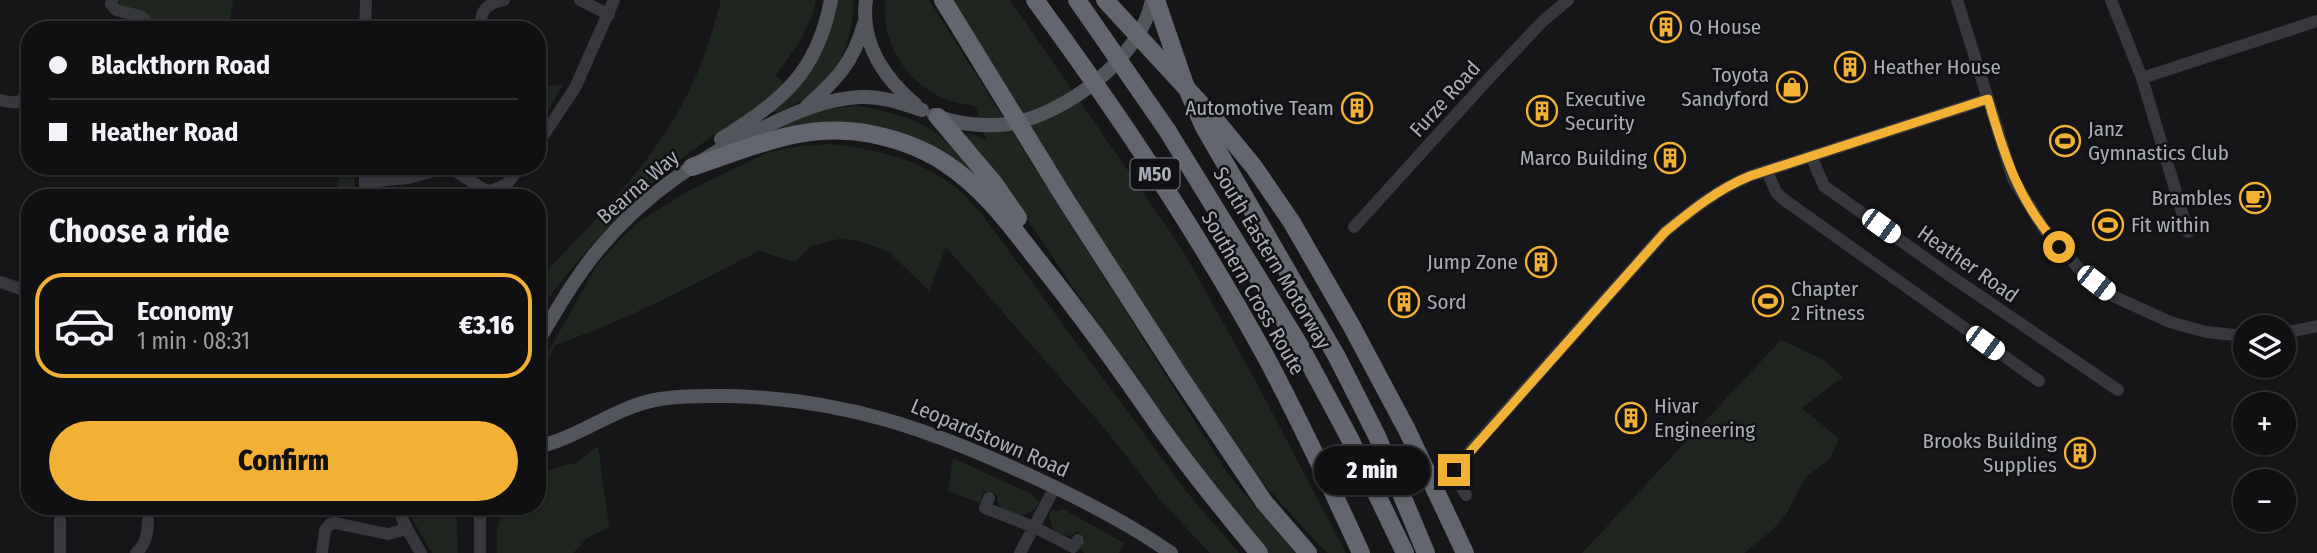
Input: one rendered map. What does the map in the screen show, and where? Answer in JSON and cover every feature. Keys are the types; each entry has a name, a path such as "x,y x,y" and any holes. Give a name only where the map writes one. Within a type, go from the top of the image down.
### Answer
{"highway":[{"path":"943,0 1100,255 1186,387 1264,502 1308,553"},
{"name":"Southern Cross Route","path":"1035,0 1112,108 1189,226 1265,356 1317,456 1361,553"},
{"name":"South Eastern Motorway","path":"1077,0 1167,130 1300,346 1349,437 1405,553"},
{"path":"1105,0 1213,117 1254,167 1291,221 1401,419 1465,553"},
{"path":"1152,6 1167,31 1184,82 1204,127 1337,357 1377,436 1426,553"},
{"path":"930,113 993,182 1082,315 1211,495 1259,553"},
{"path":"692,167 777,137 827,130 870,134 915,148 945,163 999,210 1082,315"}],"main road":[{"path":"666,184 686,164 765,110 793,85 822,36 831,0"},
{"path":"865,3 864,23 878,63 899,91 930,113"},
{"name":"Bearna Way","path":"546,327 570,286 599,248 666,184 724,146 806,107 846,99 888,99 973,123 1007,124 1039,116 1068,102 1104,75 1130,47 1152,6"},
{"name":"Bearna Way","path":"806,107 844,69 859,43 864,23"},
{"name":"Leopardstown Road","path":"546,445 560,442 616,413 650,400 696,396 764,398 841,407 906,424 975,449 1122,521 1171,553"}],"street":[{"path":"112,0 111,4 116,10 145,21"},
{"path":"365,21 366,0"},
{"path":"480,21 481,12 486,6 504,0"},
{"path":"580,0 609,15"},
{"path":"546,132 575,88 614,0"},
{"name":"Furze Road","path":"1354,227 1491,76 1542,22 1568,0"},
{"path":"1957,0 2013,179 2044,229 2080,270 2113,296 2170,322 2233,334"},
{"path":"2111,0 2142,78 2188,232"},
{"path":"2142,78 2317,21"},
{"path":"1466,495 1454,470 1665,232 1701,203 1735,183 1767,171 1988,99"},
{"path":"0,100 15,102 21,100"},
{"name":"Heather Road","path":"1811,156 1824,186 2118,390"},
{"path":"1767,171 1776,192 1783,200 2039,381"},
{"path":"366,175 366,189"},
{"path":"366,181 419,175"},
{"path":"462,175 483,189"},
{"path":"496,189 507,184 514,175"},
{"path":"0,282 21,289"},
{"path":"2296,330 2317,326"},
{"path":"1020,553 1055,487"},
{"path":"989,498 985,508 1034,527 1073,547 1078,540"},
{"path":"60,515 60,553"},
{"path":"138,551 148,534 148,515"},
{"path":"401,515 421,553"},
{"path":"480,553 481,515"},
{"path":"321,553 325,530 330,524 388,534 407,529"}],"shaded area":[{"path":"117,0 233,0 230,21 162,21 124,8"},
{"path":"721,0 816,0 813,14 799,43 776,75 785,85 693,150 650,186 590,247 546,302 546,272 636,174 670,126 690,89 710,39"},
{"path":"835,0 853,0 850,31 839,61 821,86 809,96 783,110 770,112 791,94"},
{"path":"885,0 929,0 1228,474 1295,553 1267,553 1200,470 1011,197 962,135 972,134 986,140 976,107 934,93 909,74 900,61 887,32"},
{"path":"951,0 1010,0 1182,249 1254,378 1346,553 1328,553 1320,546 1239,457 1058,175"},
{"path":"563,84 546,114 546,86"},
{"path":"859,106 899,115 928,128 953,148 980,180 925,147 773,132 814,113"},
{"path":"831,144 880,152 926,169 965,195 1189,495 1239,553 1210,553 1161,501 1105,429 946,247 929,291 889,252 856,240 839,239 811,246 795,262 759,251 633,314 555,345 546,364 546,356 597,265 640,221 688,191 766,153 800,146"},
{"path":"341,175 354,175 355,189 337,189"},
{"path":"1781,340 1822,359 1843,377 1802,408 1839,439 1830,459 1805,478 1786,515 1744,553 1582,553"},
{"path":"598,446 609,527 587,538 573,553 497,553 497,530 501,515 546,515 546,472 571,463 573,465"},
{"path":"953,458 1031,494 1039,502 1035,509 1028,513 1014,515 1002,508 997,495 984,491 980,503 948,491"},
{"path":"1052,509 1063,509 1124,543 1119,553 1085,553 1079,549 1086,538 1077,532 1068,536 1053,530 1049,515"},
{"path":"410,515 456,515 458,553 432,553"}],"place":[{"name":"Q House","path":"1666,27"},
{"name":"Heather House","path":"1850,67"},
{"name":"Toyota Sandyford","path":"1792,87"},
{"name":"Automotive Team","path":"1357,108"},
{"name":"Executive Security","path":"1542,111"},
{"name":"Janz Gymnastics Club","path":"2065,141"},
{"name":"Marco Building","path":"1670,158"},
{"name":"Brambles","path":"2255,198"},
{"name":"Fit within","path":"2108,225"},
{"name":"Jump Zone","path":"1541,262"},
{"name":"Chapter 2 Fitness","path":"1768,301"},
{"name":"Sord","path":"1404,302"},
{"name":"Hivar Engineering","path":"1631,418"},
{"name":"Brooks Building Supplies","path":"2080,453"}],"route":[{"path":"1454,470 1665,232 1701,203 1750,176 1988,99 2013,179 2025,201 2059,247"}]}
